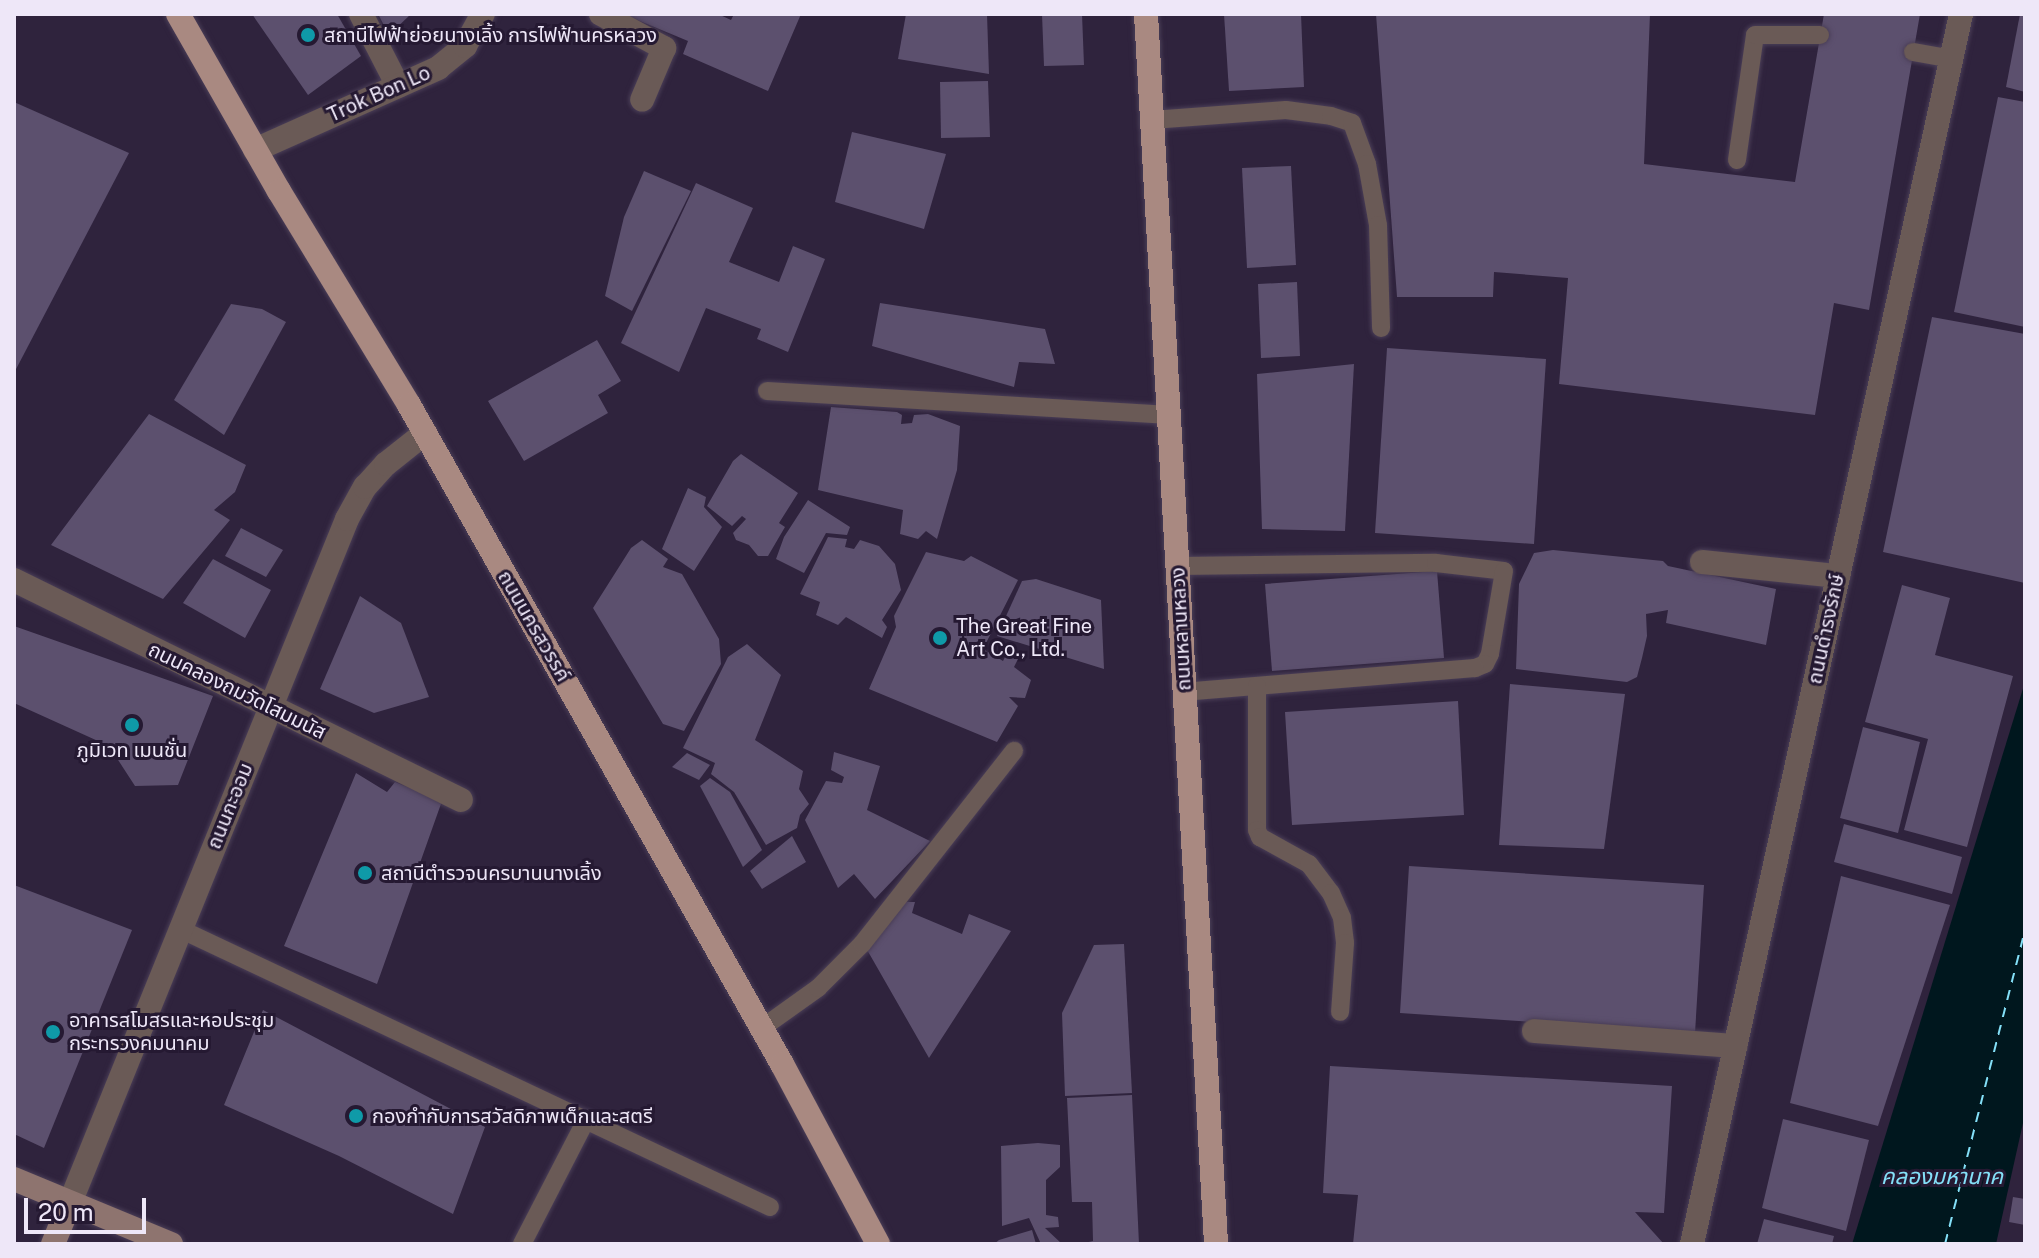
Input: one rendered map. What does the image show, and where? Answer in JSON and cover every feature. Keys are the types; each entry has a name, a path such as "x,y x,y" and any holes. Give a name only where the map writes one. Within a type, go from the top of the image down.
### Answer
{"main road":[{"name":"ถนนนครสวรรค์","path":"178,14 255,150 425,433 762,1028 878,1244"},
{"name":"ถนนหลานหลวง","path":"1146,14 1216,1244"},
{"path":"14,1179 171,1244"},
{"path":"53,1244 70,1203"}],"street":[{"path":"361,14 398,86"},
{"name":"Trok Bon Lo","path":"255,150 438,68 465,46 483,14"},
{"path":"601,14 664,48 642,100"},
{"name":"ถนนดำรงรักษ์","path":"1692,1244 1961,14"},
{"name":"ถนนกะออม","path":"70,1203 347,519 365,487 386,464 425,433"},
{"path":"1702,562 1838,576"},
{"name":"ถนนคลองถมวัดโสมมนัส","path":"14,580 461,800"},
{"path":"1534,1031 1735,1046"}],"lane":[{"path":"1737,160 1755,35 1820,35"},
{"path":"1913,52 1951,59"},
{"path":"1152,120 1286,110 1331,116 1352,123 1367,164 1378,225 1381,328"},
{"path":"767,391 1169,415"},
{"path":"1178,566 1436,563 1504,571 1494,638 1485,664 1468,670 1185,692"},
{"path":"1257,686 1257,830 1260,837 1309,864 1331,893 1342,918 1345,943 1340,1012"},
{"path":"762,1028 818,988 862,944 1014,751"},
{"path":"180,929 770,1207"},
{"path":"522,1244 586,1120"}],"water":[{"name":"คลองมหานาค","path":"2025,682 2025,1114 1996,1244 1852,1244"}],"building":[{"name":"สถานีไฟฟ้าย่อยนางเลิ้ง การไฟฟ้านครหลวง","path":"252,14 337,14 361,56 308,95"},
{"path":"378,14 411,14 389,35"},
{"path":"623,14 718,14 731,20 734,14 801,14 768,91 683,54 688,41"},
{"path":"906,14 987,14 989,74 898,59"},
{"path":"1042,14 1082,14 1084,65 1044,66"},
{"path":"1224,14 1301,14 1304,87 1229,91"},
{"path":"1376,14 1650,14 1644,164 1795,182 1824,14 1920,14 1869,310 1834,303 1815,415 1559,384 1568,278 1494,272 1493,297 1397,297"},
{"path":"2020,14 2025,14 2025,92 2006,87"},
{"path":"988,81 990,137 941,138 940,82"},
{"path":"1998,97 2025,102 2025,327 1954,312"},
{"path":"14,102 129,153 14,373"},
{"path":"852,132 946,154 924,229 835,202"},
{"path":"1291,166 1296,265 1247,268 1242,168"},
{"path":"644,171 691,191 632,311 605,296 624,217"},
{"path":"696,183 753,208 729,262 779,282 793,246 825,259 788,352 757,339 761,329 706,308 679,372 621,343"},
{"path":"1297,282 1300,356 1261,358 1258,284"},
{"path":"880,303 1045,329 1055,364 1019,362 1014,387 872,346"},
{"path":"231,304 262,309 286,322 224,435 174,400"},
{"path":"1932,317 2025,334 2025,583 1883,552"},
{"path":"597,340 621,381 598,395 608,413 524,461 488,401"},
{"path":"1387,348 1546,359 1534,544 1375,533"},
{"path":"1354,364 1345,531 1262,529 1257,374"},
{"path":"831,407 897,412 902,415 901,424 912,423 914,415 928,414 960,426 957,470 937,539 926,531 918,539 900,534 903,510 818,490"},
{"path":"149,414 246,465 235,492 214,510 230,520 163,599 51,545"},
{"path":"741,454 798,493 779,523 785,527 768,556 758,556 749,545 736,540 733,533 746,519 742,516 732,526 707,506 733,461"},
{"path":"688,488 706,497 704,507 722,527 694,571 662,549"},
{"path":"808,500 850,527 847,535 826,533 804,573 776,559 784,537"},
{"path":"241,528 283,550 266,577 225,556"},
{"path":"828,537 847,539 845,547 854,549 860,540 879,546 895,564 901,590 882,620 887,627 882,638 846,617 838,625 816,615 820,602 800,594"},
{"path":"642,540 668,559 663,567 682,574 719,639 721,664 684,731 663,724 593,608 631,548"},
{"path":"1553,550 1663,561 1668,566 1776,589 1766,645 1666,623 1668,610 1646,614 1647,636 1637,677 1627,682 1516,669 1519,584 1534,553"},
{"name":"The Great Fine Art Co., Ltd.","path":"926,552 964,561 971,556 1018,580 983,649 1003,661 1006,655 1018,659 1014,667 1031,680 1025,698 1009,697 1018,706 997,742 869,689 896,627 894,616"},
{"path":"213,559 271,590 245,638 183,603"},
{"path":"1437,571 1444,658 1272,671 1265,584"},
{"path":"1036,579 1101,600 1104,669 997,636 1022,581"},
{"path":"1902,585 1950,598 1935,655 2013,676 1967,847 1904,830 1928,739 1865,722"},
{"path":"360,596 401,623 429,697 374,713 320,689"},
{"name":"ภูมิเวท เมนชั่น","path":"14,626 213,696 178,785 135,786 109,746 14,703"},
{"path":"747,644 781,675 755,740 803,771 799,789 809,804 800,815 797,828 766,845 734,792 711,774 715,763 683,748 728,657"},
{"path":"1510,684 1625,694 1604,849 1499,845"},
{"path":"1458,701 1464,815 1292,825 1285,712"},
{"path":"1863,727 1920,742 1898,833 1840,818"},
{"path":"834,752 880,766 867,810 930,841 875,899 854,874 838,888 805,820 826,781 842,783 844,777 831,770"},
{"path":"687,753 710,765 699,780 672,767"},
{"name":"สถานีตำรวจนครบานนางเลิ้ง","path":"356,773 387,792 395,782 442,801 377,984 284,946"},
{"path":"710,778 730,792 762,850 743,867 700,786"},
{"path":"1844,824 1962,857 1952,894 1834,862"},
{"path":"792,836 806,862 762,889 750,871"},
{"path":"1409,866 1704,885 1695,1033 1400,1013"},
{"path":"1841,876 1950,905 1878,1126 1790,1103"},
{"name":"อาคารสโมสรและหอประชุม กระทรวงคมนาคม","path":"14,885 132,930 44,1148 14,1134"},
{"path":"904,902 915,902 912,913 962,934 969,914 1011,931 929,1058 866,948"},
{"path":"1124,944 1132,1093 1065,1096 1062,1013 1094,945"},
{"name":"กองกำกับการสวัสดิภาพเด็กและสตรี","path":"263,1010 485,1127 453,1214 339,1156 224,1105"},
{"path":"1330,1066 1672,1086 1664,1213 1635,1212 1664,1244 1353,1244 1358,1195 1323,1193"},
{"path":"1132,1095 1139,1244 1080,1244 1093,1241 1092,1202 1072,1202 1067,1098"},
{"path":"1783,1119 1869,1140 1846,1231 1762,1208"},
{"path":"1060,1145 1060,1167 1046,1180 1046,1215 1058,1217 1059,1227 1045,1228 1062,1244 1041,1244 1029,1218 1002,1226 1001,1146"},
{"path":"2013,1197 2025,1199 2025,1225 2009,1222"},
{"path":"1764,1219 1834,1236 1832,1244 1757,1244"},
{"path":"1032,1230 1036,1244 994,1244 999,1240"}],"ferry route":[{"path":"1945,1244 2025,931"}],"place":[{"name":"สถานีไฟฟ้าย่อยนางเลิ้ง การไฟฟ้านครหลวง","path":"308,35"},
{"name":"The Great Fine Art Co., Ltd.","path":"940,638"},
{"name":"ภูมิเวท เมนชั่น","path":"132,725"},
{"name":"สถานีตำรวจนครบานนางเลิ้ง","path":"365,873"},
{"name":"อาคารสโมสรและหอประชุม กระทรวงคมนาคม","path":"53,1032"},
{"name":"กองกำกับการสวัสดิภาพเด็กและสตรี","path":"356,1116"}]}
